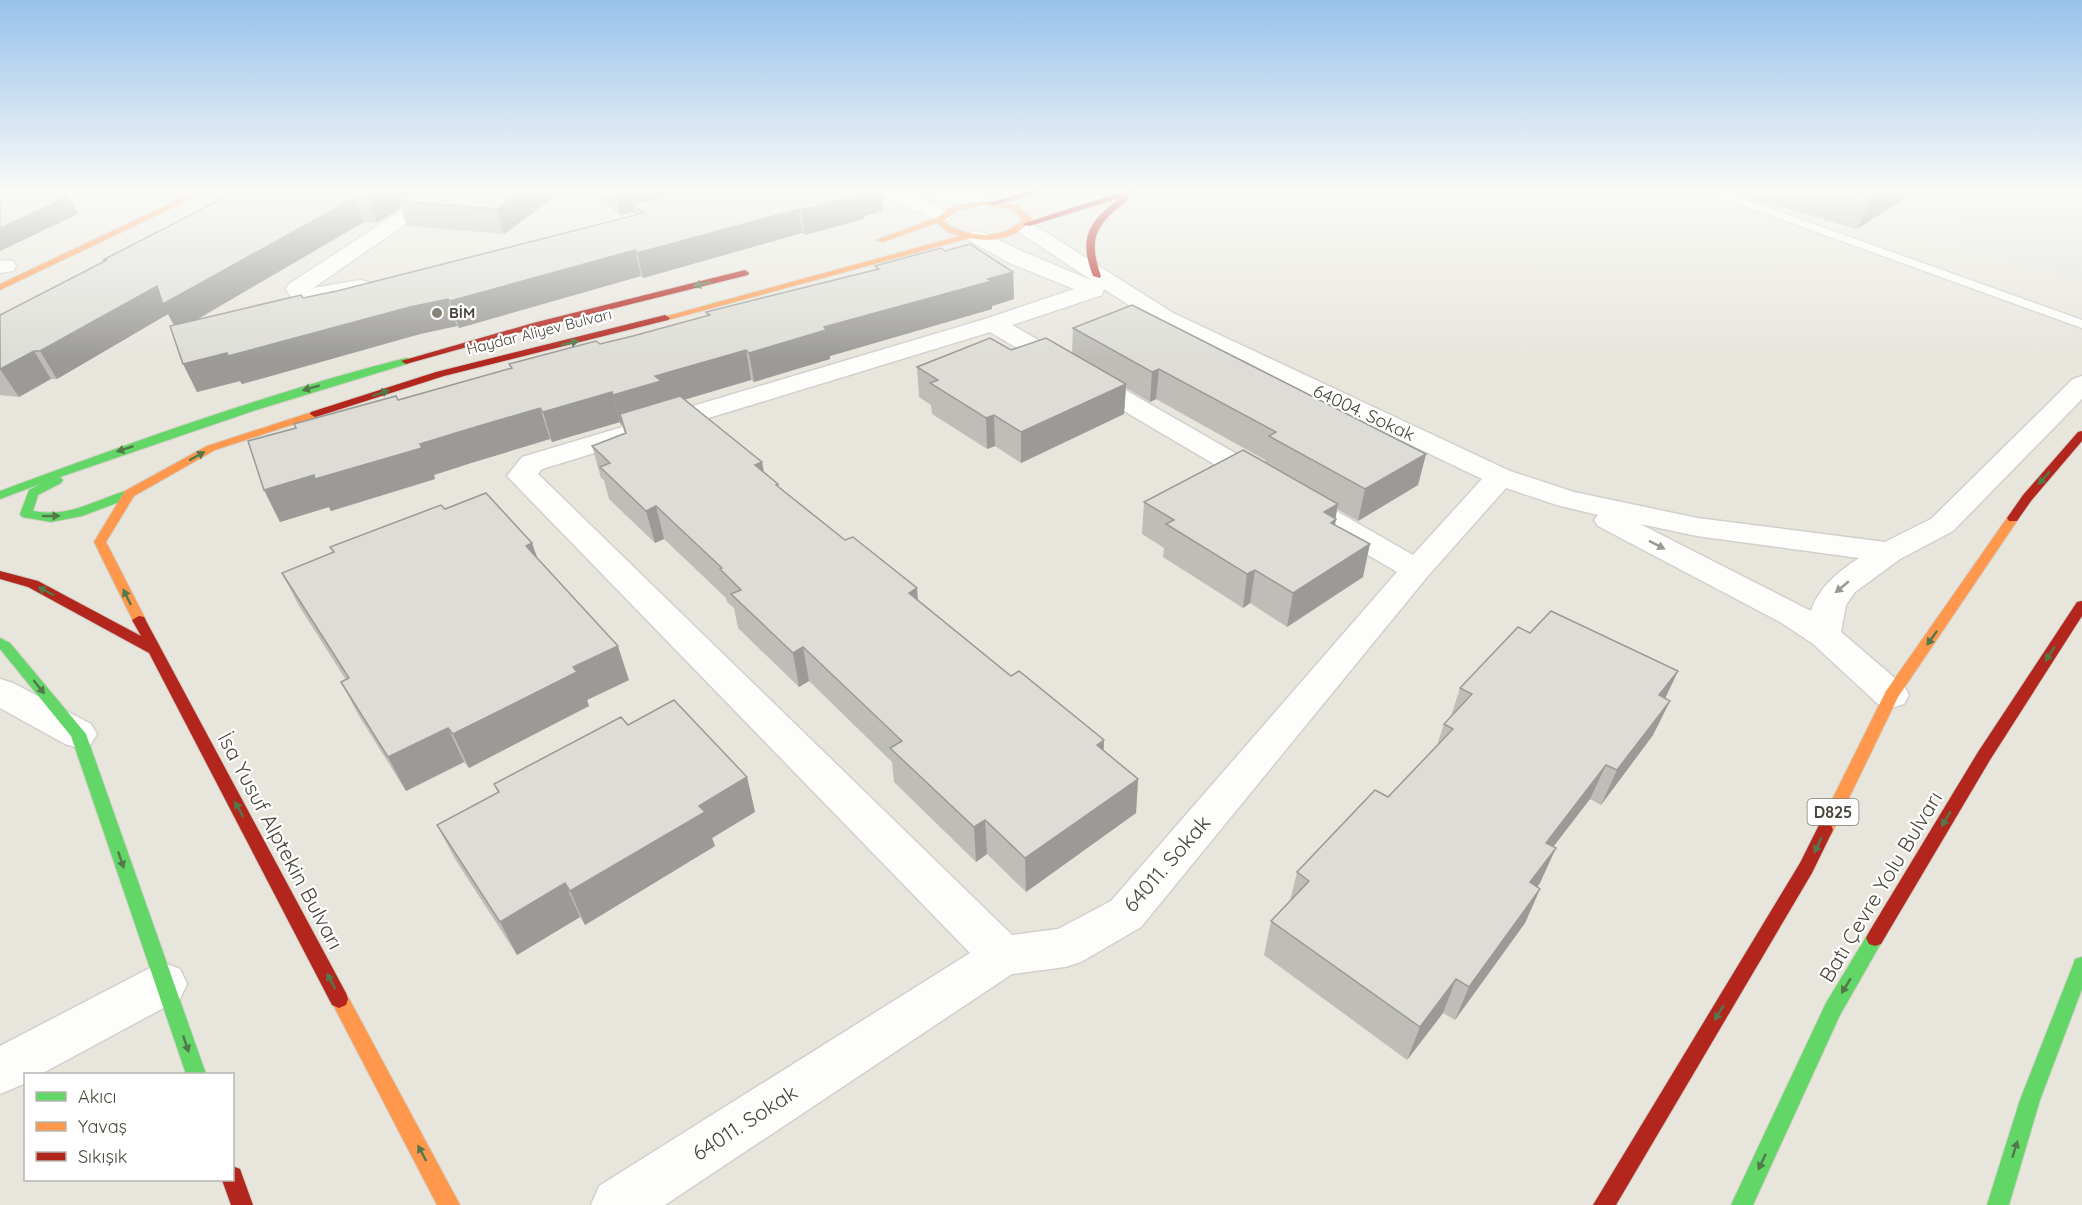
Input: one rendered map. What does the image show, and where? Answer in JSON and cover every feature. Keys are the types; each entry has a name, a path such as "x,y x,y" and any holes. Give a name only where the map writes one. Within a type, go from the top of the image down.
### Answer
{"main road":[{"path":"5,269 63,246"},
{"name":"Haydar Aliyev Bulvarı","path":"98,458 33,493 27,514 51,518 82,512 129,494 211,448 440,374 586,339 939,246"},
{"path":"1088,246 1095,283"},
{"name":"Haydar Aliyev Bulvarı","path":"0,495 98,458 294,393 536,325 753,271"},
{"name":"D825","path":"1604,1205 1806,868 1891,695 2028,498 2082,434"},
{"name":"Haydar Aliyev Bulvarı","path":"129,494 100,542 153,649"},
{"path":"0,575 33,584 153,649"},
{"name":"Batı Çevre Yolu Bulvarı","path":"1742,1205 1833,1009 1984,756 2082,605"},
{"path":"0,643 5,646 78,734 196,1073"},
{"name":"İsa Yusuf Alptekin Bulvarı","path":"153,649 449,1205"},
{"path":"1998,1205 2030,1101 2082,965"},
{"path":"233,1181 242,1205"}],"street":[{"path":"361,246 297,289 299,292 314,295 382,282"},
{"name":"64004. Sokak","path":"993,246 1018,258 1095,283 1500,477 1567,499"},
{"name":"64004. Sokak","path":"1051,246 1095,283"},
{"path":"1003,956 527,478 521,476 532,463 993,324 1095,283"},
{"path":"993,324 1416,570"},
{"path":"1824,634 1825,614 1835,592 1889,552 1942,525 2082,384"},
{"name":"64011. Sokak","path":"618,1205 1003,956 1065,948 1126,914 1416,570 1500,477"},
{"path":"1567,499 1697,527 1889,552"},
{"path":"1567,499 1792,614 1824,634 1891,695"},
{"path":"0,692 78,734"},
{"path":"0,1071 165,984"}],"lane":[{"path":"1866,246 2082,324"}],"shaded area":[{"path":"0,246 2082,246 2082,1205 0,1205"},
{"path":"1957,246 2082,246 2082,280"}],"building":[{"path":"130,246 267,246 163,304 157,286 40,351 34,351 0,369 0,315 107,260 103,260"},
{"path":"513,246 662,246 637,253 635,250 450,301 448,299 410,307 228,356 227,353 183,364 170,326 301,295 303,298"},
{"path":"962,246 973,246 1013,272 988,279 992,281 824,327 826,330 749,353 746,350 655,376 661,381 613,395 612,392 543,412 540,408 420,444 422,448 315,479 314,475 264,490 248,441 296,428 294,424 396,396 398,400 512,368 509,364 596,341 600,344 633,336 710,315 706,312 879,269 875,266 941,248 945,251"},
{"path":"1132,305 1426,454 1365,489 1269,436 1276,432 1159,369 1152,372 1073,328"},
{"path":"990,338 1011,350 1046,338 1126,384 1021,432 994,415 986,418 930,383 938,380 917,367"},
{"path":"680,396 762,462 755,465 778,484 776,485 845,540 853,537 917,588 909,593 1011,676 1019,671 1104,740 1097,745 1138,779 1025,858 985,820 974,827 890,748 902,741 803,647 793,653 731,594 741,590 720,569 722,568 656,506 646,511 600,467 610,463 592,446 626,433 620,414"},
{"path":"1243,450 1338,504 1324,512 1336,519 1331,523 1370,544 1293,593 1255,570 1247,574 1166,524 1174,520 1144,502"},
{"path":"486,493 532,543 526,546 618,646 573,667 577,672 453,734 448,728 388,757 341,682 349,678 282,573 334,552 330,547 441,505 445,509"},
{"path":"1551,611 1678,671 1659,695 1670,701 1617,770 1606,765 1546,843 1556,848 1530,882 1540,889 1469,987 1456,979 1420,1027 1271,921 1309,881 1297,872 1375,790 1388,797 1453,729 1444,724 1472,694 1460,688 1518,627 1530,633"},
{"path":"674,700 747,777 699,806 705,812 570,891 565,883 500,922 437,825 499,792 494,784 621,717 628,725"}],"traffic: fast":[{"path":"0,495 202,424 406,361"},
{"path":"57,480 33,493 26,514 51,518 82,512 129,494"},
{"path":"0,643 5,646 78,734 196,1073"},
{"path":"1742,1205 1833,1009 1875,938"},
{"path":"1998,1205 2030,1100 2082,965"}],"traffic: slow":[{"path":"0,287 87,246"},
{"path":"665,318 932,246"},
{"path":"139,620 100,542 129,494 211,448 315,414"},
{"path":"1825,830 1891,695 2013,518"},
{"path":"339,999 449,1205"}],"traffic: jam":[{"path":"1090,246 1097,276"},
{"path":"406,361 536,325 745,273"},
{"path":"315,414 440,374 665,318"},
{"path":"2013,518 2027,498 2082,434"},
{"path":"0,575 33,584 153,649"},
{"path":"1875,938 1984,756 2082,605"},
{"path":"139,620 339,999"},
{"path":"1604,1205 1806,868 1825,830"},
{"path":"233,1181 242,1205"}],"place":[{"name":"BİM","path":"437,313"}]}
